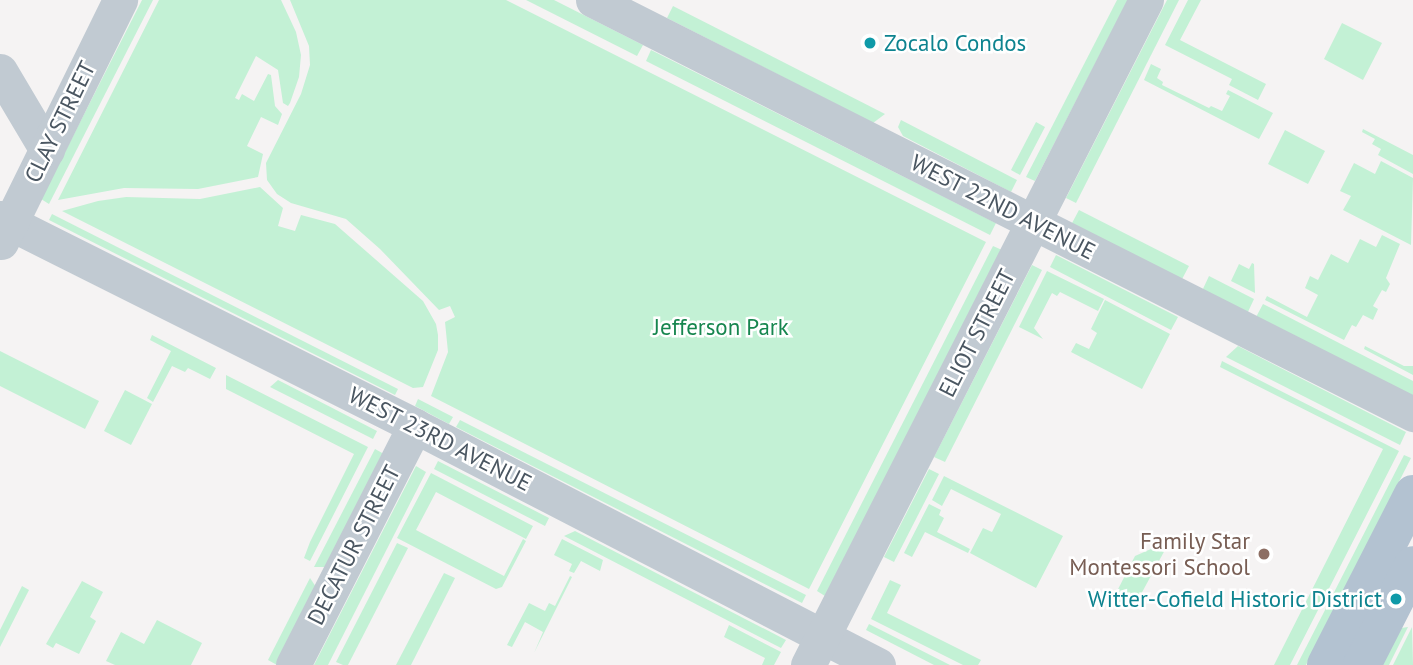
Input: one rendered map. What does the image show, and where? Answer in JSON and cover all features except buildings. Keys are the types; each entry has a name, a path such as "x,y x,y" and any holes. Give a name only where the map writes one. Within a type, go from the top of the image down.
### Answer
{"main road":[{"path":"1325,665 1413,494"},
{"path":"1362,665 1413,565"}],"street":[{"name":"CLAY STREET","path":"3,228 47,150 120,0"},
{"name":"WEST 22ND AVENUE","path":"593,0 630,8 1033,222 1413,414"},
{"name":"ELIOT STREET","path":"815,650 1146,0"},
{"path":"0,71 47,150"},
{"name":"WEST 23RD AVENUE","path":"3,228 415,426 815,650 878,665"},
{"name":"DECATUR STREET","path":"293,665 415,426"}],"green space":[{"path":"142,0 153,0 49,204 41,199"},
{"path":"159,0 281,0 296,32 301,55 299,77 290,103 288,106 283,103 278,70 256,56 235,98 239,100 242,94 254,101 268,74 271,75 275,106 282,114 278,125 261,117 247,146 263,154 258,177 198,189 124,188 58,200"},
{"name":"Jefferson Park","path":"290,0 506,0 986,242 809,589 431,396 448,352 445,322 455,317 450,306 439,310 380,249 346,219 291,203 277,194 267,180 266,163 301,94 310,65 309,46"},
{"path":"526,0 554,0 643,45 637,56"},
{"path":"1117,0 1128,0 1035,181 1026,177"},
{"path":"1167,0 1179,0 1076,203 1066,198"},
{"path":"1188,0 1201,0 1180,40 1266,84 1258,100 1229,85 1232,79 1165,45"},
{"path":"673,6 885,114 873,123 667,18"},
{"path":"1342,23 1382,43 1363,80 1324,59"},
{"path":"651,50 996,223 990,235 646,61"},
{"path":"1151,64 1161,69 1157,78 1163,82 1162,85 1209,108 1211,106 1222,111 1230,96 1226,94 1228,90 1273,113 1259,139 1144,80"},
{"path":"901,120 1017,180 1011,192 903,136 898,127"},
{"path":"1036,122 1045,127 1020,175 1011,170"},
{"path":"1363,129 1413,155 1413,174 1378,155 1381,149 1372,144 1375,139 1362,132"},
{"path":"1285,130 1325,151 1308,184 1268,164"},
{"path":"1381,161 1413,178 1411,245 1343,210 1351,196 1340,191 1354,163 1375,174"},
{"path":"260,187 283,208 278,226 295,231 301,215 335,224 423,301 436,324 438,350 423,387 413,388 62,211 126,197 200,199"},
{"path":"1079,210 1189,266 1181,281 1071,225"},
{"path":"52,214 398,389 395,395 49,220"},
{"path":"1382,235 1400,244 1386,278 1390,284 1386,292 1382,290 1373,306 1378,309 1373,320 1363,315 1356,327 1352,325 1344,340 1265,300 1267,296 1307,317 1318,295 1305,288 1310,276 1318,280 1331,254 1348,263 1360,239 1376,247"},
{"path":"993,246 1002,250 825,596 817,591"},
{"path":"1056,255 1178,317 1171,330 1050,267"},
{"path":"1252,263 1255,293 1231,281 1239,264 1249,269"},
{"path":"1032,265 1042,270 945,462 934,457"},
{"path":"1047,271 1104,299 1098,311 1060,292 1057,296 1052,293 1034,328 1043,339 1019,327"},
{"path":"1209,276 1254,299 1247,314 1202,291"},
{"path":"1105,300 1170,334 1142,389 1071,352 1076,343 1089,349 1097,333 1091,329"},
{"path":"1263,304 1413,381 1413,399 1255,319"},
{"path":"152,335 216,368 210,379 188,368 185,372 172,366 153,402 147,398 171,351 150,340"},
{"path":"1238,346 1406,432 1400,445 1226,357"},
{"path":"1365,346 1404,366 1413,366 1413,375 1364,349"},
{"path":"0,351 99,401 85,429 0,386"},
{"path":"1222,361 1399,451 1290,665 1274,665 1383,449 1220,367"},
{"path":"226,375 368,447 310,561 304,558 310,542 354,454 226,389"},
{"path":"278,380 377,431 373,439 270,387"},
{"path":"125,390 152,404 131,445 104,431"},
{"path":"418,399 453,417 449,424 415,406"},
{"path":"460,420 806,595 802,603 456,427"},
{"path":"375,449 384,454 326,567 314,567"},
{"path":"1404,455 1411,458 1306,665 1297,665"},
{"path":"438,461 549,518 545,526 434,469"},
{"path":"416,466 426,472 328,665 314,665"},
{"path":"929,469 939,474 894,562 884,557"},
{"path":"431,473 533,526 526,539 436,492 416,530 504,576 523,539 526,541 502,587 496,589 397,538"},
{"path":"944,476 1063,536 1036,588 970,553 983,528 992,532 1001,514 951,489 942,506 932,500"},
{"path":"929,504 941,510 939,515 944,518 937,532 970,549 968,553 925,532 912,557 904,553"},
{"path":"575,531 786,640 781,648 564,536"},
{"path":"562,539 603,560 600,571 581,561 574,573 569,571 572,564 554,555"},
{"path":"397,543 408,548 348,665 336,662"},
{"path":"1160,545 1166,548 1133,609 1113,599 1135,556"},
{"path":"444,573 455,578 411,665 396,665"},
{"path":"570,576 572,577 534,653 543,632 525,622 512,647 507,645 529,603 545,611 549,603 555,606"},
{"path":"310,578 316,587 277,665 268,660"},
{"path":"890,580 901,585 887,613 981,660 978,665 963,665 871,619"},
{"path":"82,581 103,592 90,617 96,621 79,654 56,643 53,648 46,644"},
{"path":"22,586 29,590 0,647 0,630"},
{"path":"157,620 202,643 191,665 115,665 106,661 121,632 144,644"},
{"path":"869,624 950,665 934,665 866,630"},
{"path":"729,625 781,652 774,665 762,665 765,658 724,637"},
{"path":"1408,627 1389,665 1377,665 1395,629"},
{"path":"1412,627 1413,665 1393,665"}],"place":[{"name":"Zocalo Condos","path":"870,43"},
{"name":"Family Star Montessori School","path":"1264,554"},
{"name":"Witter-Cofield Historic District","path":"1396,599"}]}
